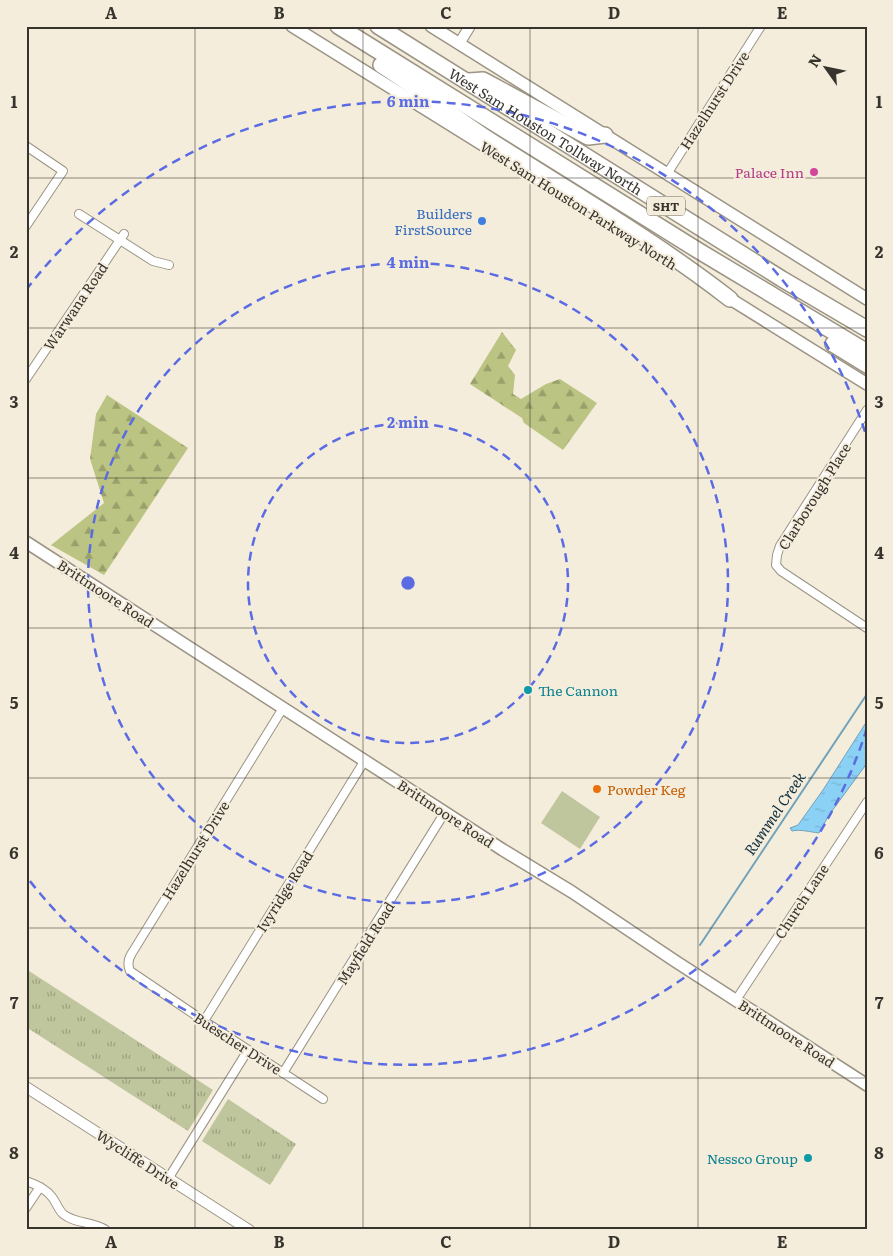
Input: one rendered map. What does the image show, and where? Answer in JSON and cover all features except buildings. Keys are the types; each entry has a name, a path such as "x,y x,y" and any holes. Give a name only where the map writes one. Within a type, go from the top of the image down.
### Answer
{"highway":[{"path":"327,26 350,45 418,89 486,137 642,235 730,299"},
{"name":"West Sam Houston Tollway North","path":"338,26 699,251 867,352"},
{"name":"West Sam Houston Tollway North","path":"378,26 774,274 867,329"},
{"path":"466,81 483,80 588,137 605,136"},
{"path":"699,251 716,270 867,365"}],"main road":[{"name":"West Sam Houston Parkway North","path":"292,26 867,384"},
{"path":"431,26 867,299"},
{"name":"Brittmoore Road","path":"26,542 572,892 867,1085"}],"street":[{"path":"459,44 470,26"},
{"name":"Hazelhurst Drive","path":"666,174 761,26"},
{"path":"26,146 63,171 26,226"},
{"path":"26,208 34,214"},
{"path":"79,214 153,261 169,265"},
{"name":"Warwana Road","path":"26,379 124,234"},
{"name":"Clarborough Place","path":"867,410 780,546 776,565 782,571 867,628"},
{"name":"Hazelhurst Drive","path":"154,986 130,971 128,959 283,708"},
{"name":"Ivyridge Road","path":"204,1021 365,760"},
{"name":"Church Lane","path":"736,1000 867,802"},
{"name":"Mayfield Road","path":"283,1073 445,812"},
{"name":"Buescher Drive","path":"154,986 323,1099"},
{"path":"168,1179 248,1050"},
{"name":"Wycliffe Drive","path":"26,1088 249,1230"},
{"path":"26,1181 40,1187 51,1195 63,1213 75,1220 99,1225 106,1230"},
{"path":"26,1208 40,1187"}],"green space":[{"path":"502,332 516,350 508,366 515,375 513,394 521,399 546,384 560,379 597,403 563,450 524,423 522,418 470,384"},
{"path":"107,395 188,448 104,575 51,545 104,503 90,459 96,414"},
{"path":"562,791 600,817 580,849 541,823"},
{"path":"26,969 213,1090 188,1131 26,1027"},
{"path":"228,1099 296,1144 270,1185 202,1141"}],"water":[{"path":"867,721 867,762 865,766 829,815 819,833 802,830 792,831 790,828 798,825"}],"waterway":[{"name":"Rummel Creek","path":"700,945 867,694"}],"place":[{"name":"Palace Inn","path":"814,172"},
{"name":"Builders FirstSource","path":"482,221"},
{"name":"The Cannon","path":"528,690"},
{"name":"Powder Keg","path":"597,789"},
{"name":"Nessco Group","path":"808,1158"}]}
